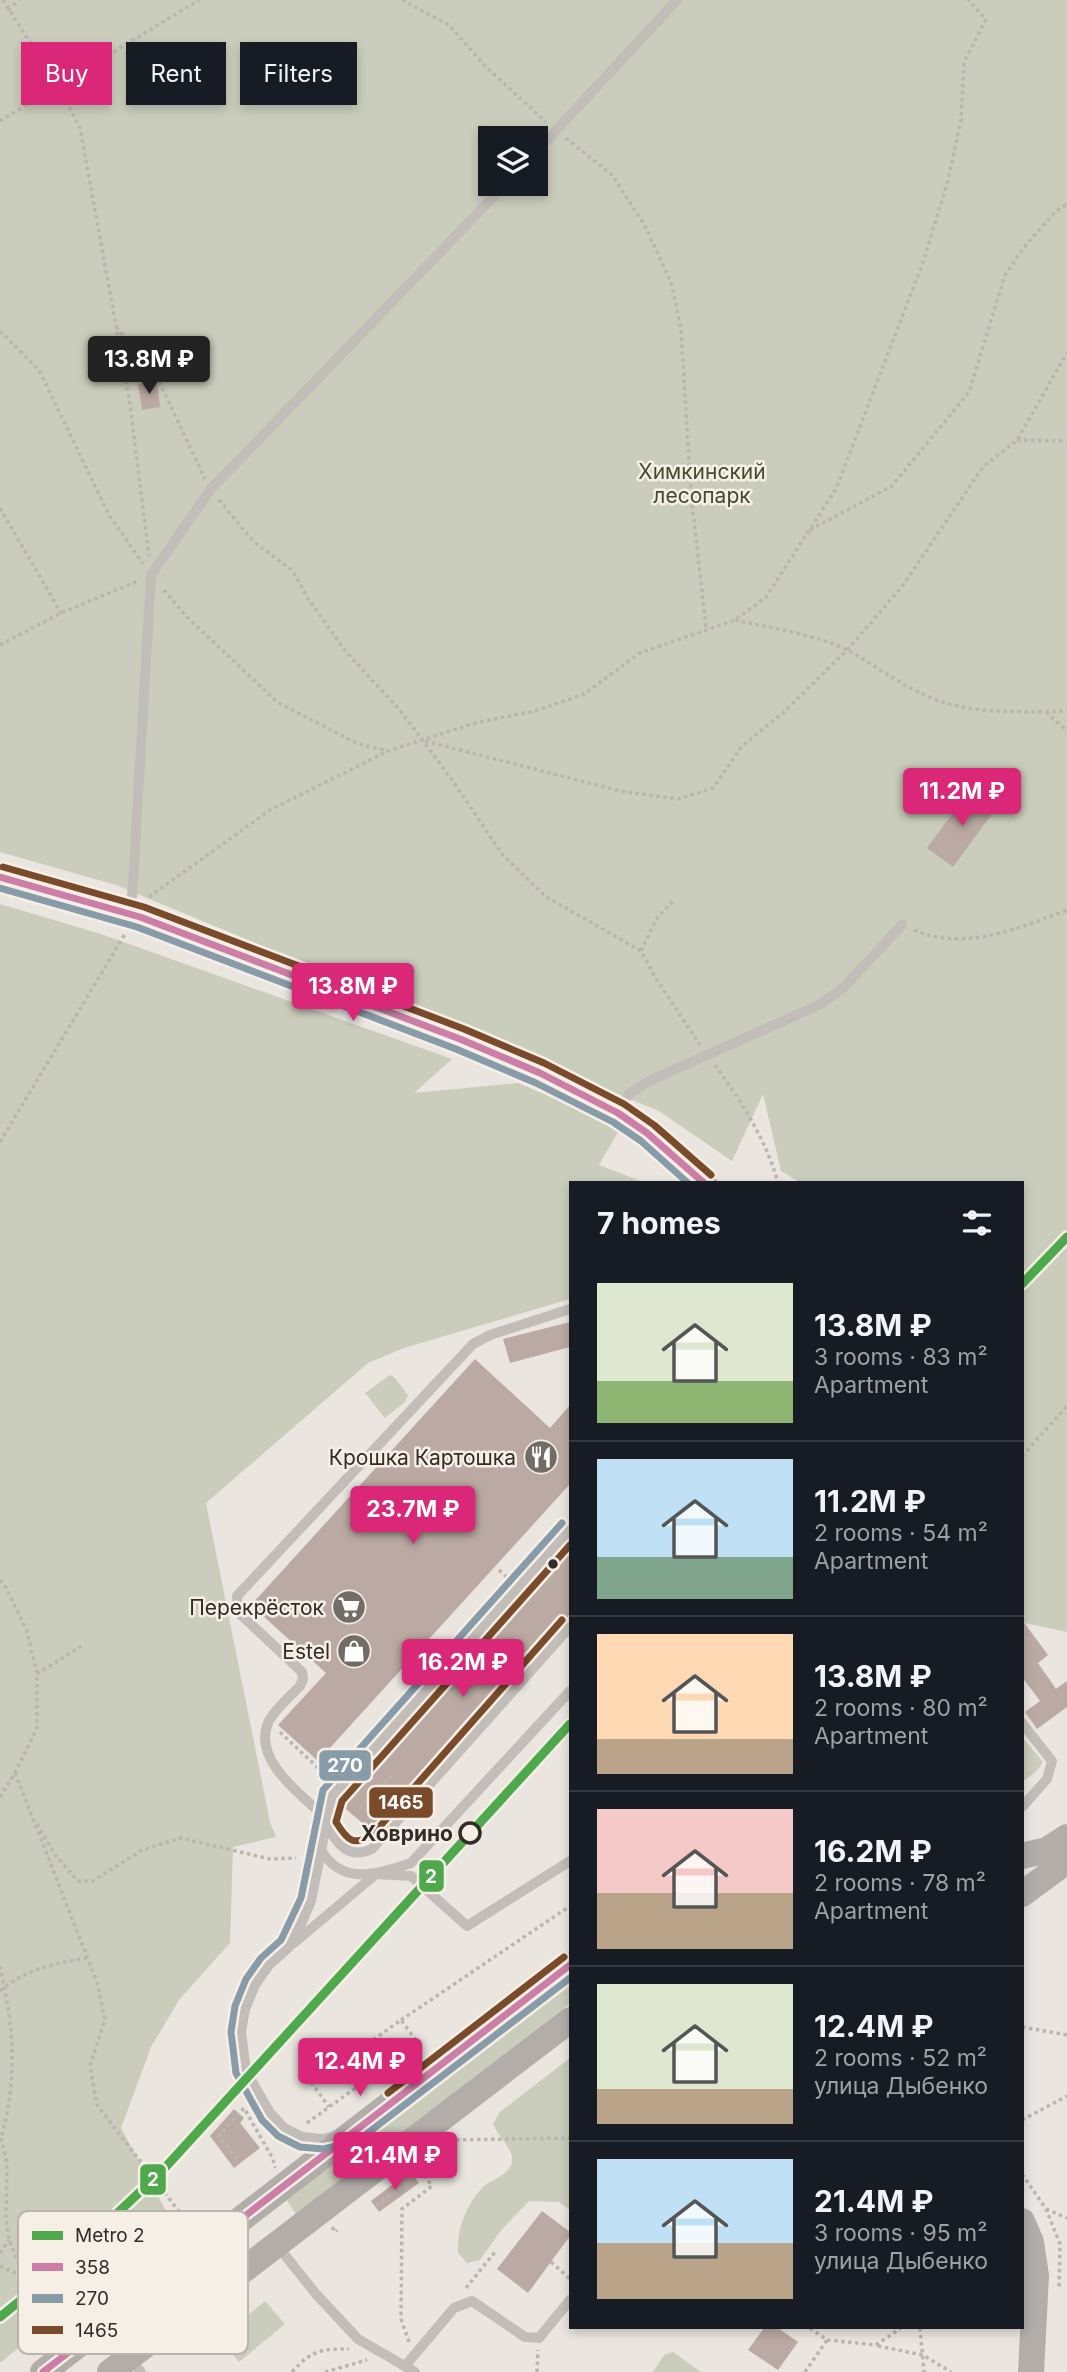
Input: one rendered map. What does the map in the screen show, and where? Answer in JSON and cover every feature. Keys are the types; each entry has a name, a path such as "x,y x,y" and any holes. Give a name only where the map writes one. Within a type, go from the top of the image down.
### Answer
{"main road":[{"path":"0,877 140,917 460,1039 540,1073 618,1113 647,1133 702,1181"},
{"path":"1024,1856 1047,1850 1067,1837"},
{"path":"1024,1893 1067,1861"},
{"path":"248,2213 569,1966"},
{"path":"248,2267 569,2021"},
{"path":"1024,2226 1031,2242 1036,2276 1031,2372"},
{"path":"43,2372 66,2354"},
{"path":"127,2367 143,2354"}],"lane":[{"path":"548,139 677,0"},
{"path":"137,901 151,575 210,490 494,196"},
{"path":"618,1113 629,1094 649,1081 821,1004 844,987 902,925"},
{"path":"569,1309 490,1335 473,1344 237,1597 238,1612 302,1672 300,1686 268,1721 267,1747 273,1765 327,1821 335,1840 343,1849 354,1853 372,1849 569,1629"},
{"path":"289,1947 311,1901 332,1796 569,1531"},
{"path":"353,2132 322,2138 302,2137 284,2128 270,2113 246,2071 240,2032 245,2009 255,1985 269,1965 376,1874 411,1864 569,1692"},
{"path":"1024,1726 1052,1761 1047,1779 1024,1805"},
{"path":"320,1848 325,1858 344,1872 411,1876 467,1926 569,1862"},
{"path":"276,2244 316,2294 362,2341 415,2372"},
{"path":"405,2366 454,2308 472,2301 525,2337 539,2338 569,2301"}],"path":[{"path":"3,0 29,42"},
{"path":"8,9 19,0"},
{"path":"112,52 199,0"},
{"path":"402,0 449,25 483,64 556,130 613,176 645,226 671,282 681,329 691,493 706,628"},
{"path":"137,901 270,810 388,751 475,723 536,711 584,694 640,653 735,620 766,597 836,489 922,265 947,184 961,121 964,62 986,19 968,0"},
{"path":"0,121 27,105"},
{"path":"68,105 80,128 130,397 151,575"},
{"path":"808,531 892,486 969,392 1005,275 1025,246 1056,211 1067,204"},
{"path":"116,327 155,373 210,490 254,542 293,571 307,597 346,652 399,709 502,854 545,896 641,951 683,1023 754,1123 777,1181"},
{"path":"0,331 38,370 109,516 151,575 187,617 277,702 358,744 388,751"},
{"path":"423,741 620,791 678,799 713,788 742,746 783,712 847,650 901,588 983,467 1017,440 1067,353"},
{"path":"1017,440 1067,441"},
{"path":"0,508 61,613"},
{"path":"0,645 61,613 151,575"},
{"path":"735,620 795,633 847,650 898,682 948,704 1005,713 1067,711"},
{"path":"1046,712 1067,732"},
{"path":"641,951 657,918 676,899"},
{"path":"902,925 943,940 984,936 1030,924 1067,910"},
{"path":"0,1142 130,926"},
{"path":"1024,1454 1067,1406"},
{"path":"0,1580 27,1631 37,1674 37,1728 0,1797"},
{"path":"487,1670 518,1639"},
{"path":"37,1674 83,1645"},
{"path":"295,1746 318,1768"},
{"path":"15,1773 97,1982 105,2019 90,2066 97,2105 179,2211"},
{"path":"360,1808 391,1776"},
{"path":"32,1816 56,1856 78,1881 93,1881 142,1850 181,1838 270,1860 296,1858"},
{"path":"352,2055 569,1907"},
{"path":"0,1991 26,1973 56,1963 87,1958"},
{"path":"0,1966 14,2048 11,2095 1,2140 7,2164 6,2217 9,2240 18,2262"},
{"path":"401,2020 418,2043"},
{"path":"1024,2027 1067,2035"},
{"path":"313,2071 308,2078 329,2107"},
{"path":"1024,2119 1067,2096"},
{"path":"237,2159 219,2136 244,2108 273,2159 276,2171"},
{"path":"444,2140 569,2138"},
{"path":"257,2145 263,2141"},
{"path":"414,2356 401,2319 402,2209 432,2186 415,2163"},
{"path":"376,2206 421,2172"},
{"path":"1046,2209 1067,2218"},
{"path":"0,2253 9,2240"},
{"path":"454,2308 462,2293 495,2252"},
{"path":"551,2262 569,2278"},
{"path":"0,2266 18,2274"},
{"path":"811,2329 827,2340 923,2355 951,2372"},
{"path":"876,2346 900,2329"},
{"path":"920,2329 924,2372"},
{"path":"537,2372 539,2338"},
{"path":"805,2372 827,2340"},
{"path":"292,2372 306,2357 321,2349 350,2349 362,2341"},
{"path":"325,2372 386,2355"}],"green space":[{"name":"Химкинский лесопарк","path":"0,0 1067,0 1067,1632 1024,1624 1024,1181 798,1181 781,1171 763,1094 732,1161 659,1111 116,885 0,852"},
{"path":"0,904 101,934 452,1059 414,1093 518,1083 621,1127 599,1165 640,1181 569,1181 569,1299 404,1348 368,1363 206,1503 270,1822 276,1837 233,1847 230,1943 179,2000 151,2047 121,2128 166,2211 18,2211 18,2348 0,2363"},
{"path":"390,1375 408,1395 405,1402 385,1418 365,1393"},
{"path":"1024,1739 1043,1762 1036,1772 1024,1781"},
{"path":"569,1981 569,2004 296,2214 286,2199"},
{"path":"569,2059 569,2209 559,2202 529,2201 502,2229 480,2260 467,2263 458,2253 459,2235 466,2211 481,2189 508,2171 511,2166 511,2152 493,2124 500,2112"},
{"path":"265,2301 285,2324 239,2362 232,2354 248,2354 248,2315"},
{"path":"673,2352 701,2372 653,2372 664,2355"}],"building":[{"path":"157,382 160,407 142,410 138,384"},
{"path":"971,788 997,807 953,867 927,848"},
{"path":"569,1322 569,1347 510,1363 503,1339"},
{"path":"475,1359 550,1428 569,1406 569,1485 318,1761 278,1725 326,1673 251,1605"},
{"path":"569,1549 569,1615 374,1833 340,1804"},
{"path":"1024,1623 1048,1655 1038,1663 1056,1689 1067,1681 1067,1707 1037,1729 1025,1712 1040,1701 1024,1680"},
{"path":"234,2109 244,2118 240,2123 260,2148 234,2168 210,2136"},
{"path":"410,2171 419,2183 379,2212 371,2201"},
{"path":"542,2211 569,2231 569,2237 528,2293 497,2269"},
{"path":"763,2329 779,2329 798,2342 778,2370 748,2350"}],"metro line":[{"name":"2","path":"1024,1282 1067,1237"},
{"name":"2","path":"120,2211 162,2171 569,1725"},
{"name":"2","path":"0,2317 18,2302"}],"transit line":[{"name":"1465","path":"3,867 144,907 464,1029 544,1063 624,1104 654,1125 711,1175"},
{"name":"358","path":"0,877 140,917 460,1039 540,1073 618,1113 647,1133 702,1181"},
{"name":"270","path":"0,888 137,927 456,1049 536,1083 613,1122 641,1141 686,1181"},
{"name":"270","path":"562,1523 323,1790 301,1898 281,1940 261,1958 246,1979 235,2006 231,2032 236,2073 262,2120 278,2136 300,2147 323,2149 356,2142 569,1979"},
{"name":"1465","path":"562,1620 374,1833 356,1841 344,1833 336,1822 342,1801 569,1546"},
{"name":"1465","path":"388,2093 564,1957"},
{"name":"358","path":"248,2214 569,1966"},
{"name":"358","path":"43,2372 66,2354"}],"place":[{"name":"Крошка Картошка","path":"541,1457"},
{"name":"Перекрёсток","path":"349,1607"},
{"name":"Estel","path":"354,1651"},
{"name":"Ховрино","path":"470,1833"}]}
